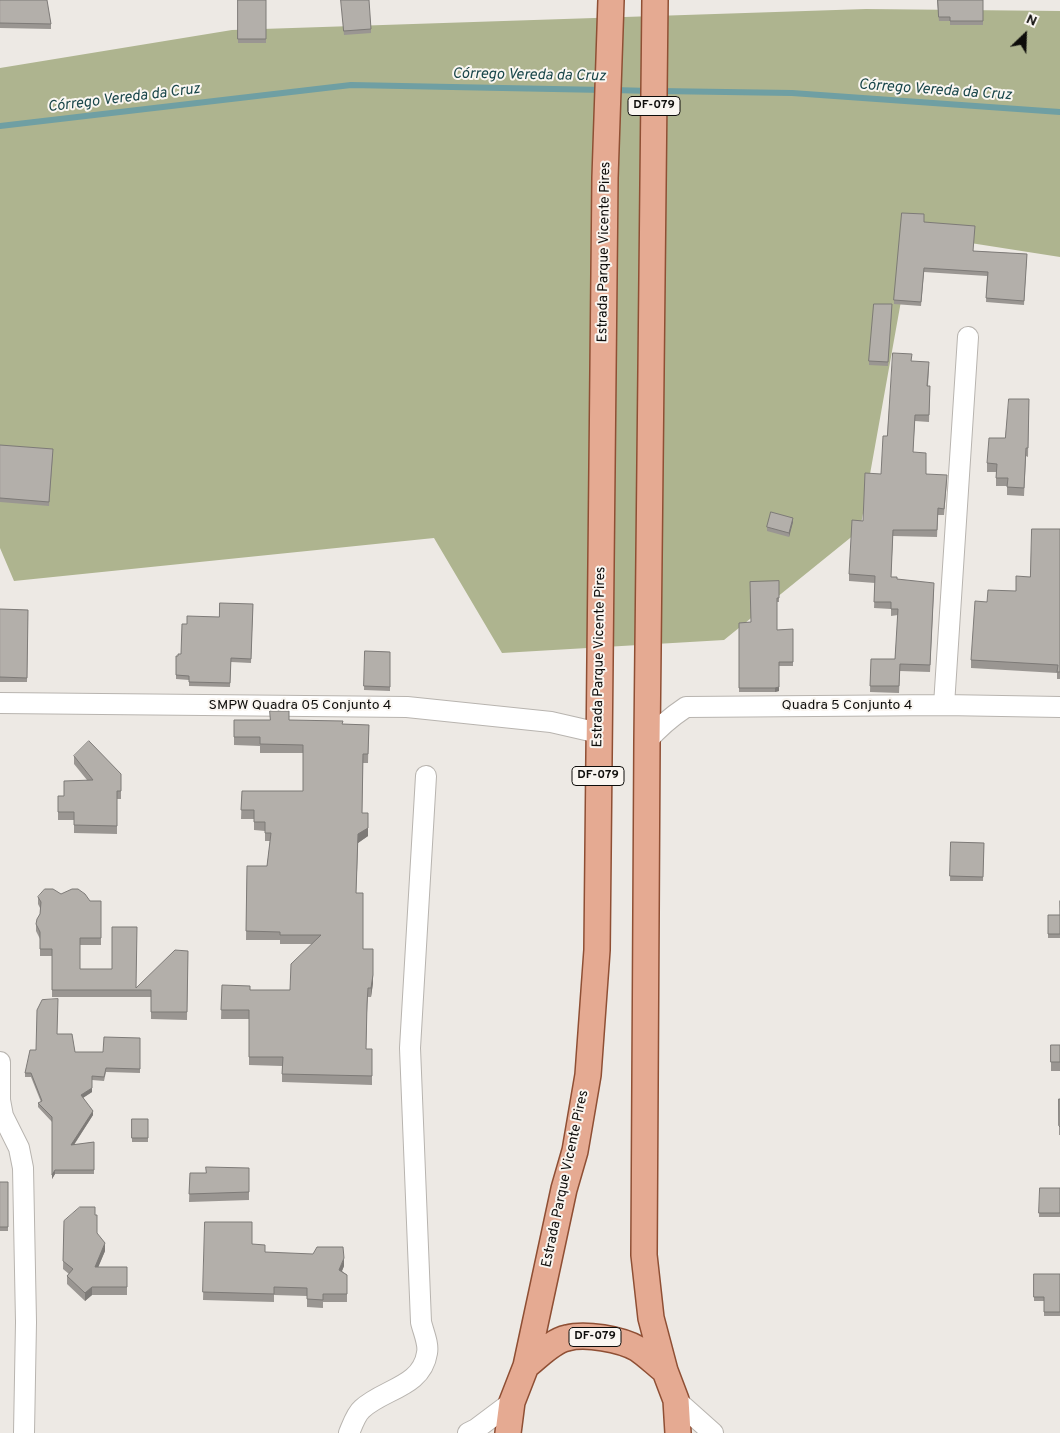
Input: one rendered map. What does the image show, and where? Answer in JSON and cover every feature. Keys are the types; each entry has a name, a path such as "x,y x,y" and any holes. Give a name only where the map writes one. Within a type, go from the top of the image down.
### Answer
{"main road":[{"name":"Estrada Parque Vicente Pires","path":"526,1366 564,1189 575,1151 588,1075 597,950 605,178 611,9"},
{"name":"DF-079","path":"655,9 647,742 644,1255 651,1318 665,1371 676,1400 678,1433"},
{"name":"DF-079","path":"508,1433 512,1402 526,1366 556,1343 566,1338 596,1337 615,1340 637,1348 665,1371"}],"street":[{"path":"944,705 968,337"},
{"name":"SMPW Quadra 05 Conjunto 4","path":"0,703 407,706 551,722 599,733"},
{"name":"Quadra 5 Conjunto 4","path":"647,742 658,728 686,707 944,705 1060,707"},
{"path":"349,1433 360,1410 413,1378 423,1367 428,1351 421,1322 410,1048 426,776"},
{"path":"0,1062 0,1100 4,1116 19,1148 23,1168 26,1322 24,1433"},
{"path":"676,1400 713,1433"},
{"path":"468,1433 512,1402"}],"green space":[{"path":"866,9 1060,11 1060,257 913,234 860,530 724,640 502,653 434,538 14,581 0,548 0,68 232,30"}],"building":[{"path":"0,0 47,0 51,24 0,23"},
{"path":"238,0 266,0 266,39 238,39"},
{"path":"341,0 369,0 371,29 344,31"},
{"path":"938,0 983,0 983,21 950,21 950,17 939,17"},
{"path":"902,213 924,214 924,222 975,226 973,251 1027,254 1024,301 986,298 988,272 924,268 921,302 894,300"},
{"path":"874,304 892,304 888,362 869,361"},
{"path":"893,353 912,354 911,361 929,362 927,386 930,386 929,415 915,415 913,452 926,453 926,474 947,475 944,509 938,508 937,530 893,530 891,577 934,583 930,665 900,664 899,686 870,686 871,659 895,659 898,609 891,609 891,602 874,602 875,576 849,574 852,520 863,521 865,473 881,474 883,436 887,436"},
{"path":"1009,399 1029,399 1028,448 1026,448 1024,488 1007,487 1008,478 996,478 997,464 987,463 989,438 1005,438"},
{"path":"0,445 53,449 49,502 0,498"},
{"path":"771,512 793,518 789,533 767,527"},
{"path":"1032,529 1060,529 1060,672 1057,672 1058,665 971,660 975,601 987,602 988,590 1016,591 1016,576 1030,577"},
{"path":"779,581 777,630 793,629 793,662 779,662 779,687 739,688 739,623 751,622 750,582"},
{"path":"220,603 253,604 251,659 231,658 230,683 189,682 189,676 176,675 176,656 181,654 182,624 187,624 187,616 219,617"},
{"path":"0,609 28,610 27,678 0,677"},
{"path":"365,651 390,652 390,687 364,686"},
{"path":"270,711 289,711 289,720 343,721 342,724 369,725 368,754 363,754 362,813 368,813 368,828 358,834 356,893 363,893 363,949 373,949 373,975 371,988 368,988 366,1049 372,1049 372,1076 282,1074 283,1057 249,1057 249,1010 221,1010 222,985 250,986 250,990 290,990 291,964 321,935 280,935 280,932 246,931 247,866 267,866 271,833 265,833 265,822 254,822 254,810 241,810 242,791 303,791 303,745 260,744 260,737 234,737 234,720 270,720"},
{"path":"89,741 121,774 121,791 117,791 117,826 74,825 74,812 58,812 58,796 64,796 64,781 93,780 74,756"},
{"path":"951,842 984,843 983,877 950,876"},
{"path":"45,889 53,889 61,894 72,889 78,889 90,901 101,901 101,938 80,938 80,969 112,969 112,927 137,927 136,988 175,950 188,951 187,1012 151,1012 151,990 52,990 52,949 40,949 40,932 36,924 40,914 41,902 38,897"},
{"path":"1048,915 1060,915 1060,934 1048,934"},
{"path":"58,999 57,1034 72,1034 75,1052 103,1052 104,1037 140,1038 140,1069 106,1068 104,1077 92,1076 92,1088 81,1095 93,1111 71,1145 94,1142 94,1170 55,1170 52,1175 52,1117 38,1103 42,1101 31,1073 25,1073 30,1050 36,1050 37,1010 42,1000"},
{"path":"1051,1045 1060,1045 1060,1062 1051,1062"},
{"path":"1060,1099 1060,1127 1059,1126"},
{"path":"132,1119 148,1119 148,1138 132,1138"},
{"path":"206,1167 249,1168 249,1192 189,1194 190,1173 206,1173"},
{"path":"0,1182 8,1182 8,1227 0,1227"},
{"path":"1040,1188 1060,1188 1060,1213 1039,1213"},
{"path":"80,1207 95,1207 97,1233 105,1243 95,1267 127,1267 127,1287 92,1287 85,1293 67,1276 73,1269 63,1261 64,1221"},
{"path":"205,1222 252,1222 252,1244 265,1245 265,1252 313,1254 317,1247 343,1247 344,1258 339,1270 347,1275 347,1294 323,1294 323,1300 307,1299 307,1288 274,1287 274,1294 203,1292"},
{"path":"1034,1274 1060,1274 1060,1312 1044,1312 1044,1297 1034,1297"}],"waterway":[{"name":"Córrego Vereda da Cruz","path":"0,126 351,85 604,90"},
{"name":"Córrego Vereda da Cruz","path":"614,90 649,91"},
{"name":"Córrego Vereda da Cruz","path":"659,91 792,93 1060,112"}]}
